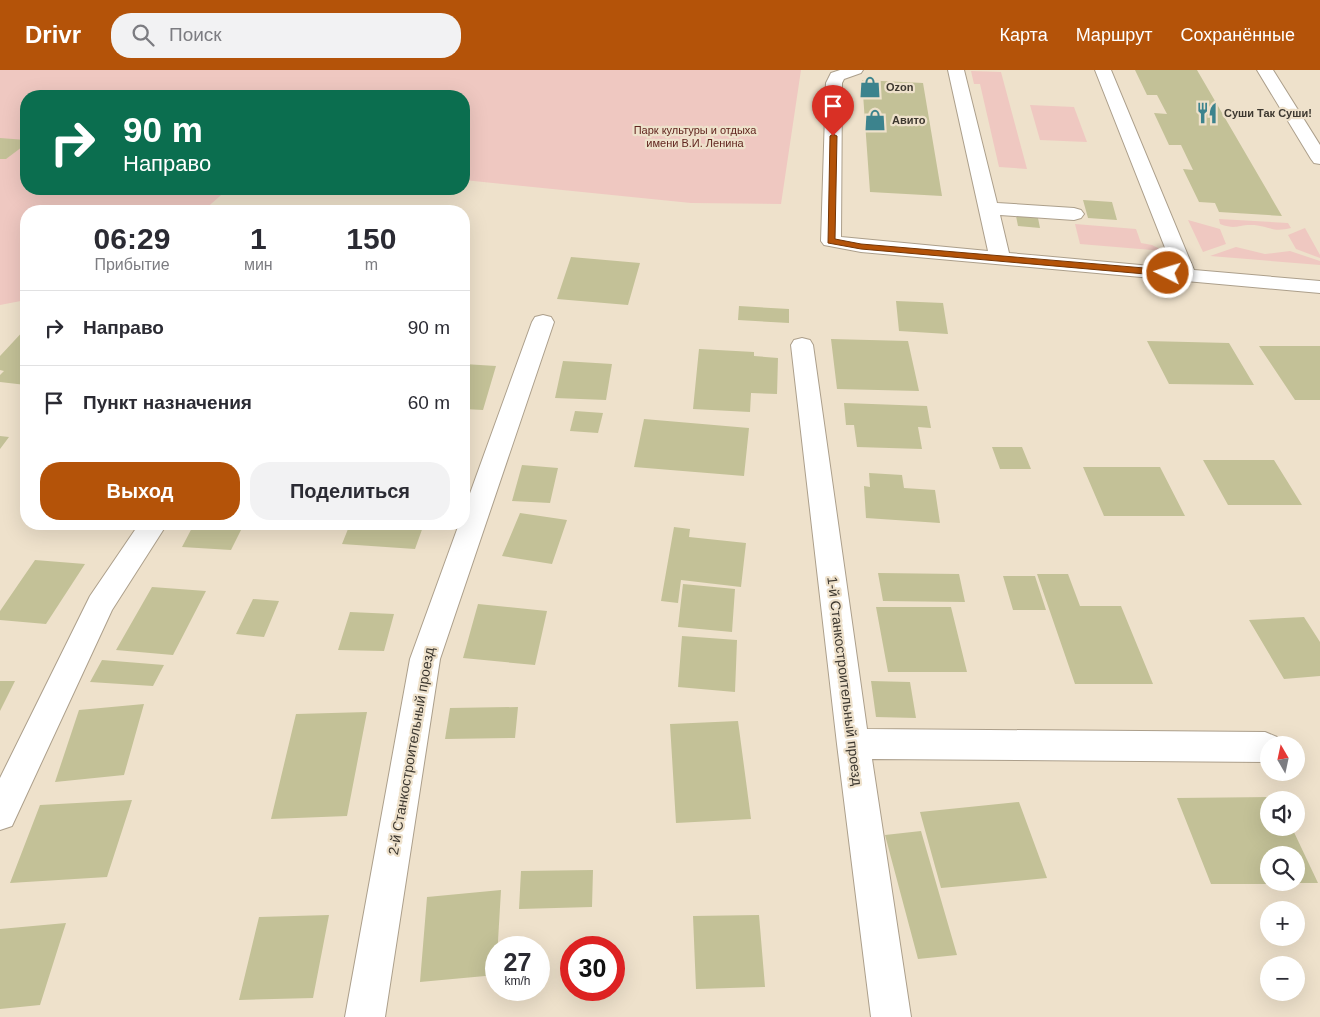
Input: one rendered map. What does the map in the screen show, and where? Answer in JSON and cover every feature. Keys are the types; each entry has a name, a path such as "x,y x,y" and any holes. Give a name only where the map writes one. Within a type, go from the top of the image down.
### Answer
{"street":[{"path":"855,70 838,76 834,83 831,241 861,246 1320,287"},
{"path":"956,70 1000,259"},
{"path":"1103,70 1186,275"},
{"path":"1265,70 1320,159"},
{"path":"988,208 1074,214"},
{"name":"2-й Станкостроительный проезд","path":"365,1017 425,659 543,322"},
{"name":"1-й Станкостроительный проезд","path":"802,345 853,744 891,1017"},
{"path":"0,814 100,604 149,530"},
{"path":"853,744 1260,748"}],"green space":[{"name":"Парк культуры и отдыха имени В.И. Ленина","path":"0,70 801,70 781,204 691,203 470,181 470,90 20,90 20,195 221,195 210,205 20,205 20,301 0,305"},
{"path":"971,71 1001,72 1027,169 999,167 980,84 974,84"},
{"path":"1030,105 1074,107 1087,142 1040,140"},
{"path":"1219,219 1288,223 1291,228 1279,230 1257,225 1230,227 1220,224"},
{"path":"1188,220 1220,229 1226,244 1203,252"},
{"path":"1075,224 1136,229 1141,243 1152,245 1164,251 1080,244"},
{"path":"1305,228 1320,258 1296,249 1288,235"},
{"path":"1236,247 1265,254 1290,251 1320,261 1320,265 1210,256"}],"building":[{"path":"1135,70 1197,70 1282,216 1219,212 1215,203 1199,202 1183,169 1193,170 1181,145 1169,145 1154,113 1167,114 1157,95 1147,95"},
{"path":"862,80 923,83 942,196 870,192"},
{"path":"0,138 20,140 20,148 6,159 0,159"},
{"path":"1083,200 1112,202 1117,220 1088,218"},
{"path":"1016,216 1038,218 1040,228 1018,226"},
{"path":"571,257 640,263 628,305 557,299"},
{"path":"896,301 943,303 948,334 899,331"},
{"path":"739,306 789,309 789,323 738,320"},
{"path":"20,334 20,384 0,382 0,375 4,371 0,370 0,356"},
{"path":"831,339 908,341 919,391 837,389"},
{"path":"1147,341 1229,343 1254,385 1169,384"},
{"path":"1259,346 1320,346 1320,400 1295,400"},
{"path":"699,349 754,352 754,356 778,358 777,394 751,393 750,412 693,409"},
{"path":"563,361 612,364 606,400 555,398"},
{"path":"470,364 496,366 483,410 470,409"},
{"path":"844,403 927,406 931,428 918,427 922,449 857,447 854,425 846,425"},
{"path":"575,411 603,413 598,433 570,431"},
{"path":"644,419 749,428 744,476 634,467"},
{"path":"0,436 9,437 0,449"},
{"path":"992,447 1022,447 1031,469 1000,469"},
{"path":"1203,460 1274,460 1302,505 1228,505"},
{"path":"522,465 558,468 550,503 512,501"},
{"path":"1083,467 1160,467 1185,516 1104,516"},
{"path":"869,473 902,475 904,488 935,490 940,523 866,518 864,486 870,487"},
{"path":"520,513 567,520 552,564 502,556"},
{"path":"674,527 690,529 689,537 746,543 741,587 681,580 678,603 661,601"},
{"path":"191,530 241,530 231,550 182,547"},
{"path":"348,530 422,530 415,549 342,544"},
{"path":"35,560 85,564 46,624 0,620 0,611"},
{"path":"878,573 959,574 965,602 883,601"},
{"path":"1037,574 1068,574 1080,606 1121,606 1153,684 1075,684"},
{"path":"1003,576 1035,576 1046,610 1013,610"},
{"path":"683,584 735,589 732,632 678,627"},
{"path":"152,587 206,591 173,655 116,650"},
{"path":"253,599 279,601 264,637 236,634"},
{"path":"478,604 547,611 535,665 463,658"},
{"path":"876,607 951,607 967,672 888,672"},
{"path":"350,612 394,614 384,651 338,650"},
{"path":"1304,617 1320,642 1320,676 1284,679 1249,620"},
{"path":"682,636 737,640 735,692 678,687"},
{"path":"102,660 164,665 153,686 90,682"},
{"path":"0,681 15,681 0,711"},
{"path":"871,681 910,682 916,718 876,717"},
{"path":"144,704 124,775 55,782 79,710"},
{"path":"518,707 515,738 445,739 450,708"},
{"path":"367,712 347,816 271,819 296,714"},
{"path":"738,721 751,819 676,823 670,724"},
{"path":"1260,797 1260,836 1296,836 1301,846 1260,846 1260,884 1211,884 1177,798"},
{"path":"132,800 107,877 10,883 40,805"},
{"path":"1019,802 1047,878 941,888 920,812"},
{"path":"921,831 957,955 918,959 885,835"},
{"path":"1305,856 1318,883 1305,883"},
{"path":"593,870 592,907 519,909 521,871"},
{"path":"501,890 498,936 485,936 485,976 420,982 427,897"},
{"path":"329,915 313,998 239,1000 259,917"},
{"path":"759,915 765,987 696,989 693,916"},
{"path":"66,923 40,1005 0,1009 0,929"}],"place":[{"name":"Ozon","path":"870,87"},
{"name":"Суши Так Суши!","path":"1207,113"},
{"name":"Авито","path":"875,120"}],"route":[{"path":"833,136 831,241 861,246 1168,273"}]}
